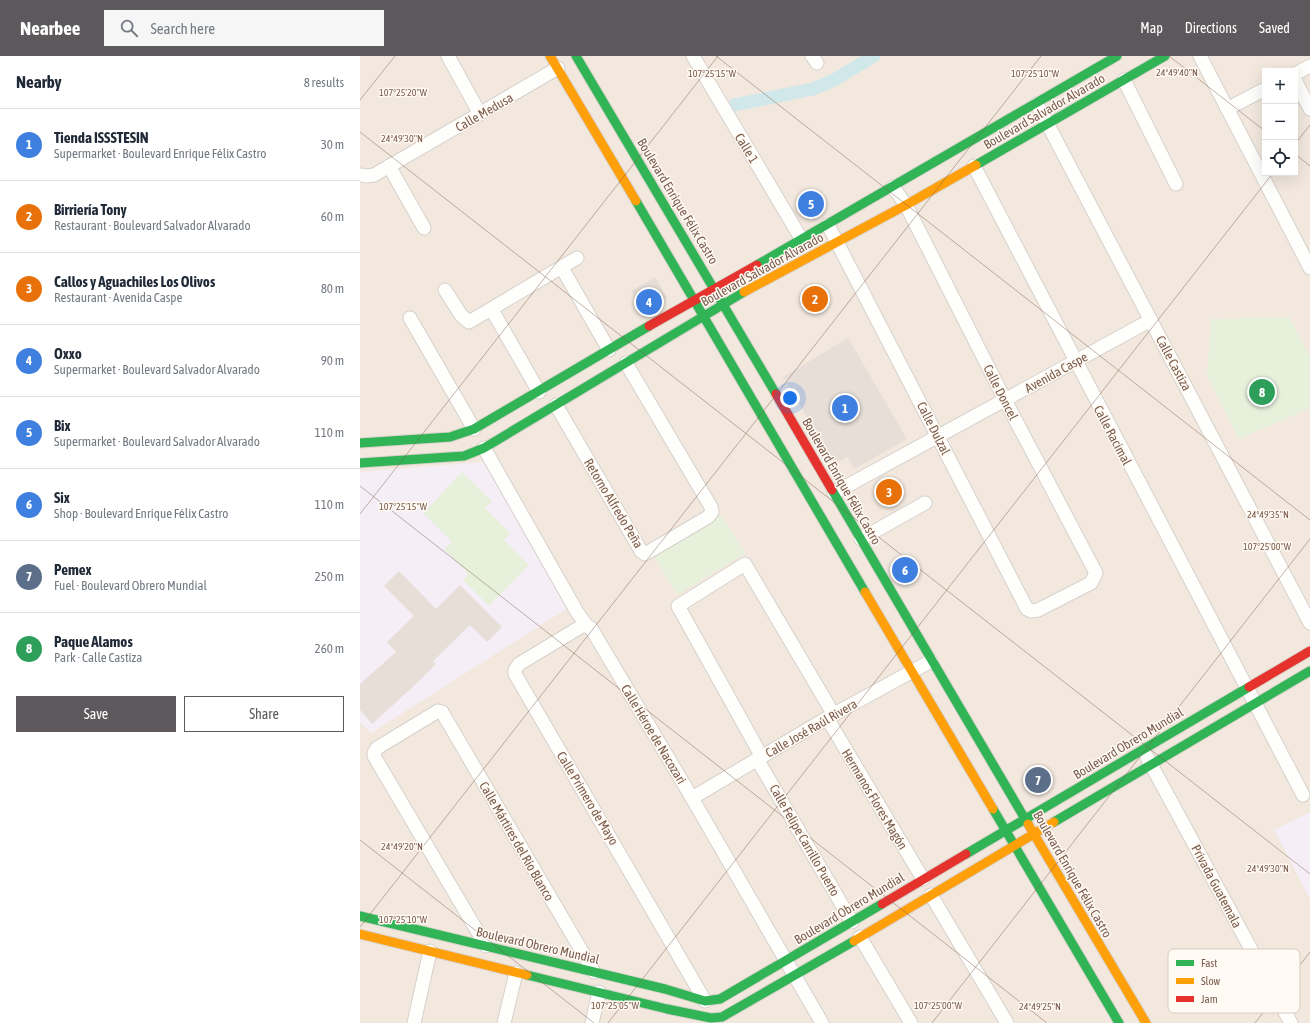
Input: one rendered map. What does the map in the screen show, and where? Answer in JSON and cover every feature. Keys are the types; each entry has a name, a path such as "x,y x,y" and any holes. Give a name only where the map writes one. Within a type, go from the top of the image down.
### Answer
{"street":[{"path":"448,56 480,114"},
{"path":"550,56 694,298 1119,1023"},
{"name":"Calle 1","path":"693,56 802,240"},
{"name":"Boulevard Salvador Alvarado","path":"360,443 450,437 526,411 556,405 626,363 644,340 694,298 802,240 1117,56"},
{"name":"Boulevard Salvador Alvarado","path":"360,463 464,456 484,448 526,411 539,392 609,350 644,340 704,316 751,288 906,205 1165,56"},
{"path":"1200,56 1310,268"},
{"name":"Boulevard Enrique Félix Castro","path":"581,58 931,661 1146,1023"},
{"path":"1298,72 1310,66"},
{"name":"Calle Medusa","path":"364,175 374,175 558,68"},
{"path":"1124,80 1176,184"},
{"path":"1298,86 1310,109"},
{"path":"1227,108 1262,90"},
{"name":"Calle Castiza","path":"1037,104 1046,124 1310,623"},
{"path":"389,166 424,228"},
{"name":"Calle Racimal","path":"974,166 1074,362 1303,795"},
{"name":"Calle Doncel","path":"893,187 906,205 1005,400 1096,573 1094,579 1085,586 1038,610 1032,611"},
{"name":"Calle Dulzal","path":"828,225 1027,609 1032,611"},
{"path":"445,290 461,315 469,322 492,310 577,258"},
{"path":"562,268 609,350"},
{"path":"492,310 539,392"},
{"path":"410,318 474,429"},
{"name":"Avenida Caspe","path":"834,493 1151,320"},
{"name":"Retorno Alfredo Peña","path":"556,405 641,551 645,554 708,517 712,512 711,507 626,363"},
{"name":"Calle Héroe de Nacozari","path":"484,448 577,612 587,626 591,628 692,798 822,1023"},
{"path":"860,538 925,503"},
{"name":"Calle Felipe Carrillo Puerto","path":"745,564 678,606 760,758 852,922"},
{"name":"Hermanos Flores Magón","path":"745,564 923,879"},
{"name":"Calle Primero de Mayo","path":"587,626 582,626 519,664 515,670 515,674 706,1001"},
{"name":"Boulevard Obrero Mundial","path":"360,916 665,989 706,1001 720,999 1310,651"},
{"name":"Calle José Raúl Rivera","path":"692,798 831,716 931,661"},
{"path":"360,934 667,1009 711,1018 722,1017 1035,834 1254,702 1310,671"},
{"name":"Calle Mártires del Río Blanco","path":"486,946 374,756 374,753 378,748 440,711 594,972"},
{"name":"Privada Guatemala","path":"1143,750 1251,949"},
{"path":"931,895 1007,1023"},
{"path":"892,898 900,913"},
{"path":"860,936 911,1023"},
{"path":"414,1023 430,951"},
{"path":"550,981 555,962"},
{"path":"504,1023 516,973"},
{"path":"592,1023 599,992"},
{"name":"Privada Guatemala","path":"1286,1013 1291,1023"}],"shaded area":[{"path":"360,56 1310,56 1310,1023 360,1023"},
{"path":"484,462 568,608 371,733 360,722 360,472"},
{"path":"1310,812 1310,899 1274,830"}],"green space":[{"path":"1289,317 1310,357 1310,408 1239,439 1207,376 1211,319"},
{"path":"462,472 492,501 485,508 510,533 504,540 529,565 489,606 463,580 468,574 444,549 452,542 423,513"},
{"path":"721,515 745,553 678,595 654,556"}],"building":[{"path":"655,277 667,298 653,306 655,310 645,315 631,291"},
{"path":"848,338 907,439 854,469 848,457 835,464 783,377"},
{"path":"399,571 436,609 460,585 502,627 487,642 470,625 433,661 436,664 372,724 360,710 360,684 396,652 387,642 414,616 384,586"}],"waterway":[{"path":"734,105 813,89 834,80 874,56"}],"traffic: fast":[{"path":"576,56 776,394"},
{"path":"757,265 1117,56"},
{"path":"976,165 1165,56"},
{"path":"636,201 865,592"},
{"path":"360,463 464,456 484,448 744,292"},
{"path":"360,443 450,437 474,429 649,326"},
{"path":"832,490 1028,824"},
{"path":"1054,822 1310,671"},
{"path":"966,854 1249,687"},
{"path":"993,809 1119,1023"},
{"path":"360,916 665,989 705,1001 720,999 882,904"},
{"path":"527,975 667,1009 711,1018 722,1017 854,941"}],"traffic: slow":[{"path":"550,56 636,201"},
{"path":"744,292 906,205 976,165"},
{"path":"865,592 993,809"},
{"path":"854,941 1054,822"},
{"path":"1028,824 1146,1023"},
{"path":"360,934 527,975"}],"traffic: jam":[{"path":"649,326 757,265"},
{"path":"776,394 832,490"},
{"path":"1249,687 1310,651"},
{"path":"882,904 966,854"}],"place":[{"name":"Bix","path":"811,204"},
{"name":"Birriería Tony","path":"815,299"},
{"name":"Oxxo","path":"649,302"},
{"name":"Paque Alamos","path":"1262,392"},
{"name":"Tienda ISSSTESIN","path":"845,408"},
{"name":"Callos y Aguachiles Los Olivos","path":"889,492"},
{"name":"Six","path":"905,570"},
{"name":"Pemex","path":"1038,780"}]}
